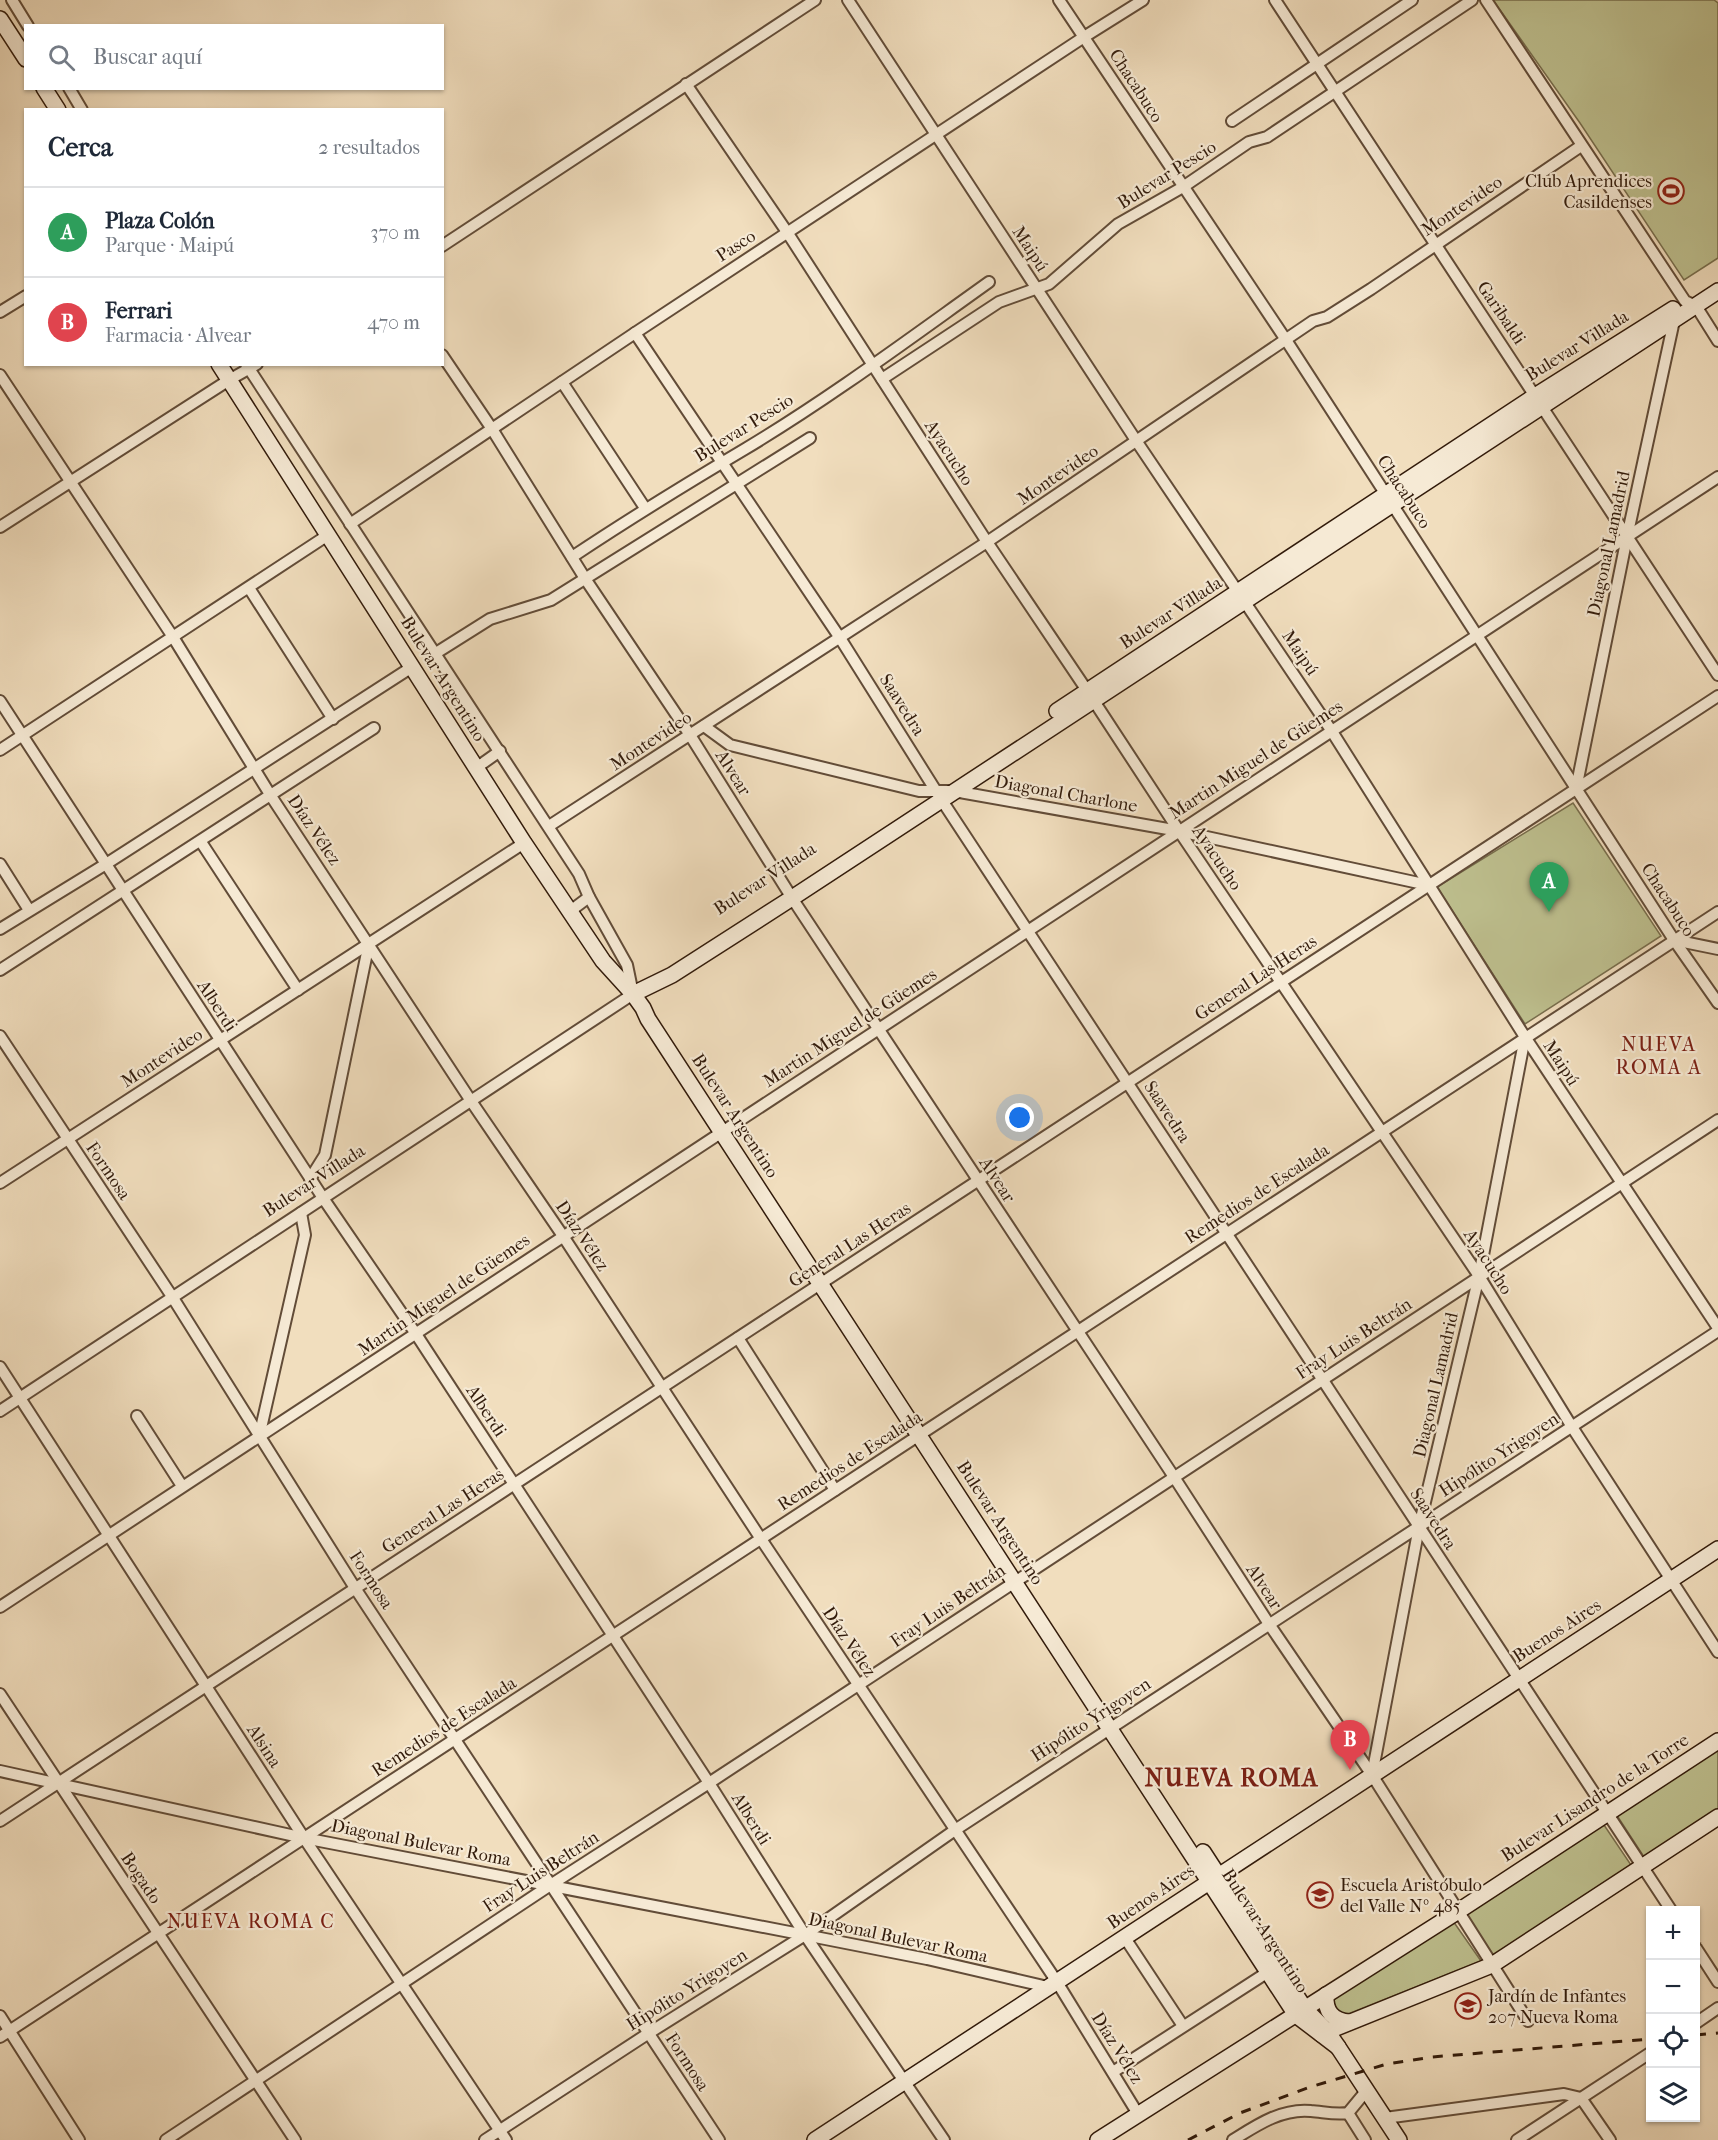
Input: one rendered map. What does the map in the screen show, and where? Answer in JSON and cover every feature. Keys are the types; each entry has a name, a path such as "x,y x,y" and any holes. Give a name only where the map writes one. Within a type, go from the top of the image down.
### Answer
{"main road":[{"path":"0,19 24,56"},
{"path":"45,90 57,108"},
{"name":"Bulevar Villada","path":"633,994 650,984 666,966 789,893 944,794 1090,695 1683,308 1718,279"},
{"name":"Bulevar Villada","path":"1683,308 1718,291"},
{"name":"Bulevar Argentino","path":"220,366 569,912 609,970 633,994 725,1130 1301,2012"},
{"name":"Buenos Aires","path":"815,2140 1718,1549"},
{"name":"Bulevar Lisandro de la Torre","path":"1098,2140 1301,2012 1718,1741"},
{"path":"1324,2032 1492,1965 1718,1817"},
{"name":"Bulevar Argentino","path":"1214,1879 1268,1972 1301,2012 1338,2047 1399,2140"},
{"path":"1326,1995 1325,2004 1329,2013 1338,2020 1349,2022"}],"street":[{"path":"12,0 27,24"},
{"path":"444,245 815,0"},
{"name":"Maipú","path":"848,0 1137,442 1331,730 1525,1037 1718,1330"},
{"name":"Chacabuco","path":"1059,0 1286,340 1674,940 1718,1004"},
{"name":"Pasco","path":"350,524 787,232 1143,0"},
{"name":"Garibaldi","path":"1275,0 1718,675"},
{"path":"1232,122 1412,0"},
{"name":"Bulevar Pescio","path":"882,379 999,302 1049,284 1118,224 1183,188 1249,142 1267,137 1472,0"},
{"path":"1486,0 1683,308 1718,341"},
{"name":"Ayacucho","path":"686,84 787,232 987,542 1179,831 1479,1276 1572,1427 1718,1652"},
{"path":"70,90 81,108"},
{"name":"Montevideo","path":"549,826 987,542 1313,321 1327,317 1581,146"},
{"name":"Bulevar Pescio","path":"572,557 645,508 745,449 874,365 989,282"},
{"path":"0,312 24,297"},
{"name":"Diagonal Lamadrid","path":"1576,789 1627,537 1683,308"},
{"name":"Saavedra","path":"635,333 944,794 1127,1083 1668,1906"},
{"name":"Alvear","path":"444,358 492,429 586,579 690,735 789,893 1269,1624 1372,1775 1528,2021"},
{"path":"0,527 251,366 350,524 579,874 589,897 621,950 627,964 633,994"},
{"name":"Díaz Vélez","path":"0,375 173,637 271,796 471,1101 563,1236 760,1539 955,1830 1138,2114"},
{"path":"562,382 645,508"},
{"path":"436,653 490,619 550,600 810,438"},
{"name":"Martin Miguel de Güemes","path":"0,1607 1718,477"},
{"path":"0,750 328,535"},
{"path":"249,588 333,719"},
{"path":"0,929 106,864 412,667"},
{"name":"General Las Heras","path":"0,1821 1718,696"},
{"name":"Alberdi","path":"0,701 310,1179 416,1334 709,1783 805,1935 944,2140"},
{"name":"Diagonal Charlone","path":"704,726 730,745 919,791 1179,831 1428,885"},
{"path":"0,970 374,728"},
{"path":"476,768 500,751"},
{"path":"201,842 298,990"},
{"name":"Montevideo","path":"0,1183 524,843"},
{"path":"0,864 29,910"},
{"path":"569,912 589,897"},
{"name":"Remedios de Escalada","path":"5,2034 1718,912"},
{"path":"1674,940 1718,949"},
{"path":"310,1179 325,1155 369,943"},
{"name":"Bulevar Villada","path":"0,1411 633,994"},
{"name":"Formosa","path":"0,1036 173,1298 356,1588 719,2140"},
{"name":"Diagonal Lamadrid","path":"1372,1775 1419,1527 1479,1276 1525,1037"},
{"name":"Fray Luis Beltrán","path":"166,2140 552,1884 1718,1120"},
{"path":"259,1437 305,1235 301,1212"},
{"name":"Hipólito Yrigoyen","path":"485,2140 502,2135 649,2033 805,1935 955,1830 1718,1330"},
{"path":"738,1338 835,1490"},
{"name":"Alsina","path":"0,1367 304,1838 502,2135"},
{"path":"137,1416 182,1486"},
{"name":"Bogado","path":"0,1694 295,2140"},
{"name":"Diagonal Bulevar Roma","path":"0,1771 304,1838 552,1884 1053,1984"},
{"path":"1125,1938 1183,2026"},
{"path":"1700,1955 1718,1982"},
{"path":"1113,2072 1268,1972"},
{"path":"1700,2020 1718,2008"},
{"path":"0,2016 5,2034 79,2140"},
{"path":"1517,2140 1646,2056"},
{"path":"1233,2140 1274,2117 1297,2110 1337,2115 1348,2113 1366,2090"},
{"path":"1385,2118 1564,2094 1581,2098 1610,2140"},
{"path":"1348,2113 1365,2140"}],"green space":[{"name":"Club Aprendices Casildenses","path":"1493,0 1714,0 1718,3 1718,258 1684,280 1580,123"},
{"path":"1573,803 1661,936 1525,1024 1437,887"},
{"path":"1718,1747 1718,1809 1644,1857 1616,1814"},
{"path":"1602,1822 1631,1865 1493,1956 1464,1913"},
{"path":"1453,1921 1481,1961 1343,2016 1332,2011 1329,2001"}],"railway":[{"path":"1700,2035 1718,2033"},
{"path":"1188,2140 1240,2113 1310,2087 1387,2064 1432,2057 1646,2039"}],"place":[{"name":"Club Aprendices Casildenses","path":"1671,191"},
{"name":"Plaza Colón","path":"1549,912"},
{"name":"Ferrari","path":"1350,1770"},
{"name":"Escuela Aristóbulo del Valle Nº 485","path":"1320,1895"},
{"name":"Jardín de Infantes 207 Nueva Roma","path":"1468,2006"}],"district":[{"name":"NUEVA ROMA A","path":"1659,1056"},
{"name":"NUEVA ROMA","path":"1232,1778"},
{"name":"NUEVA ROMA C","path":"251,1921"}]}
